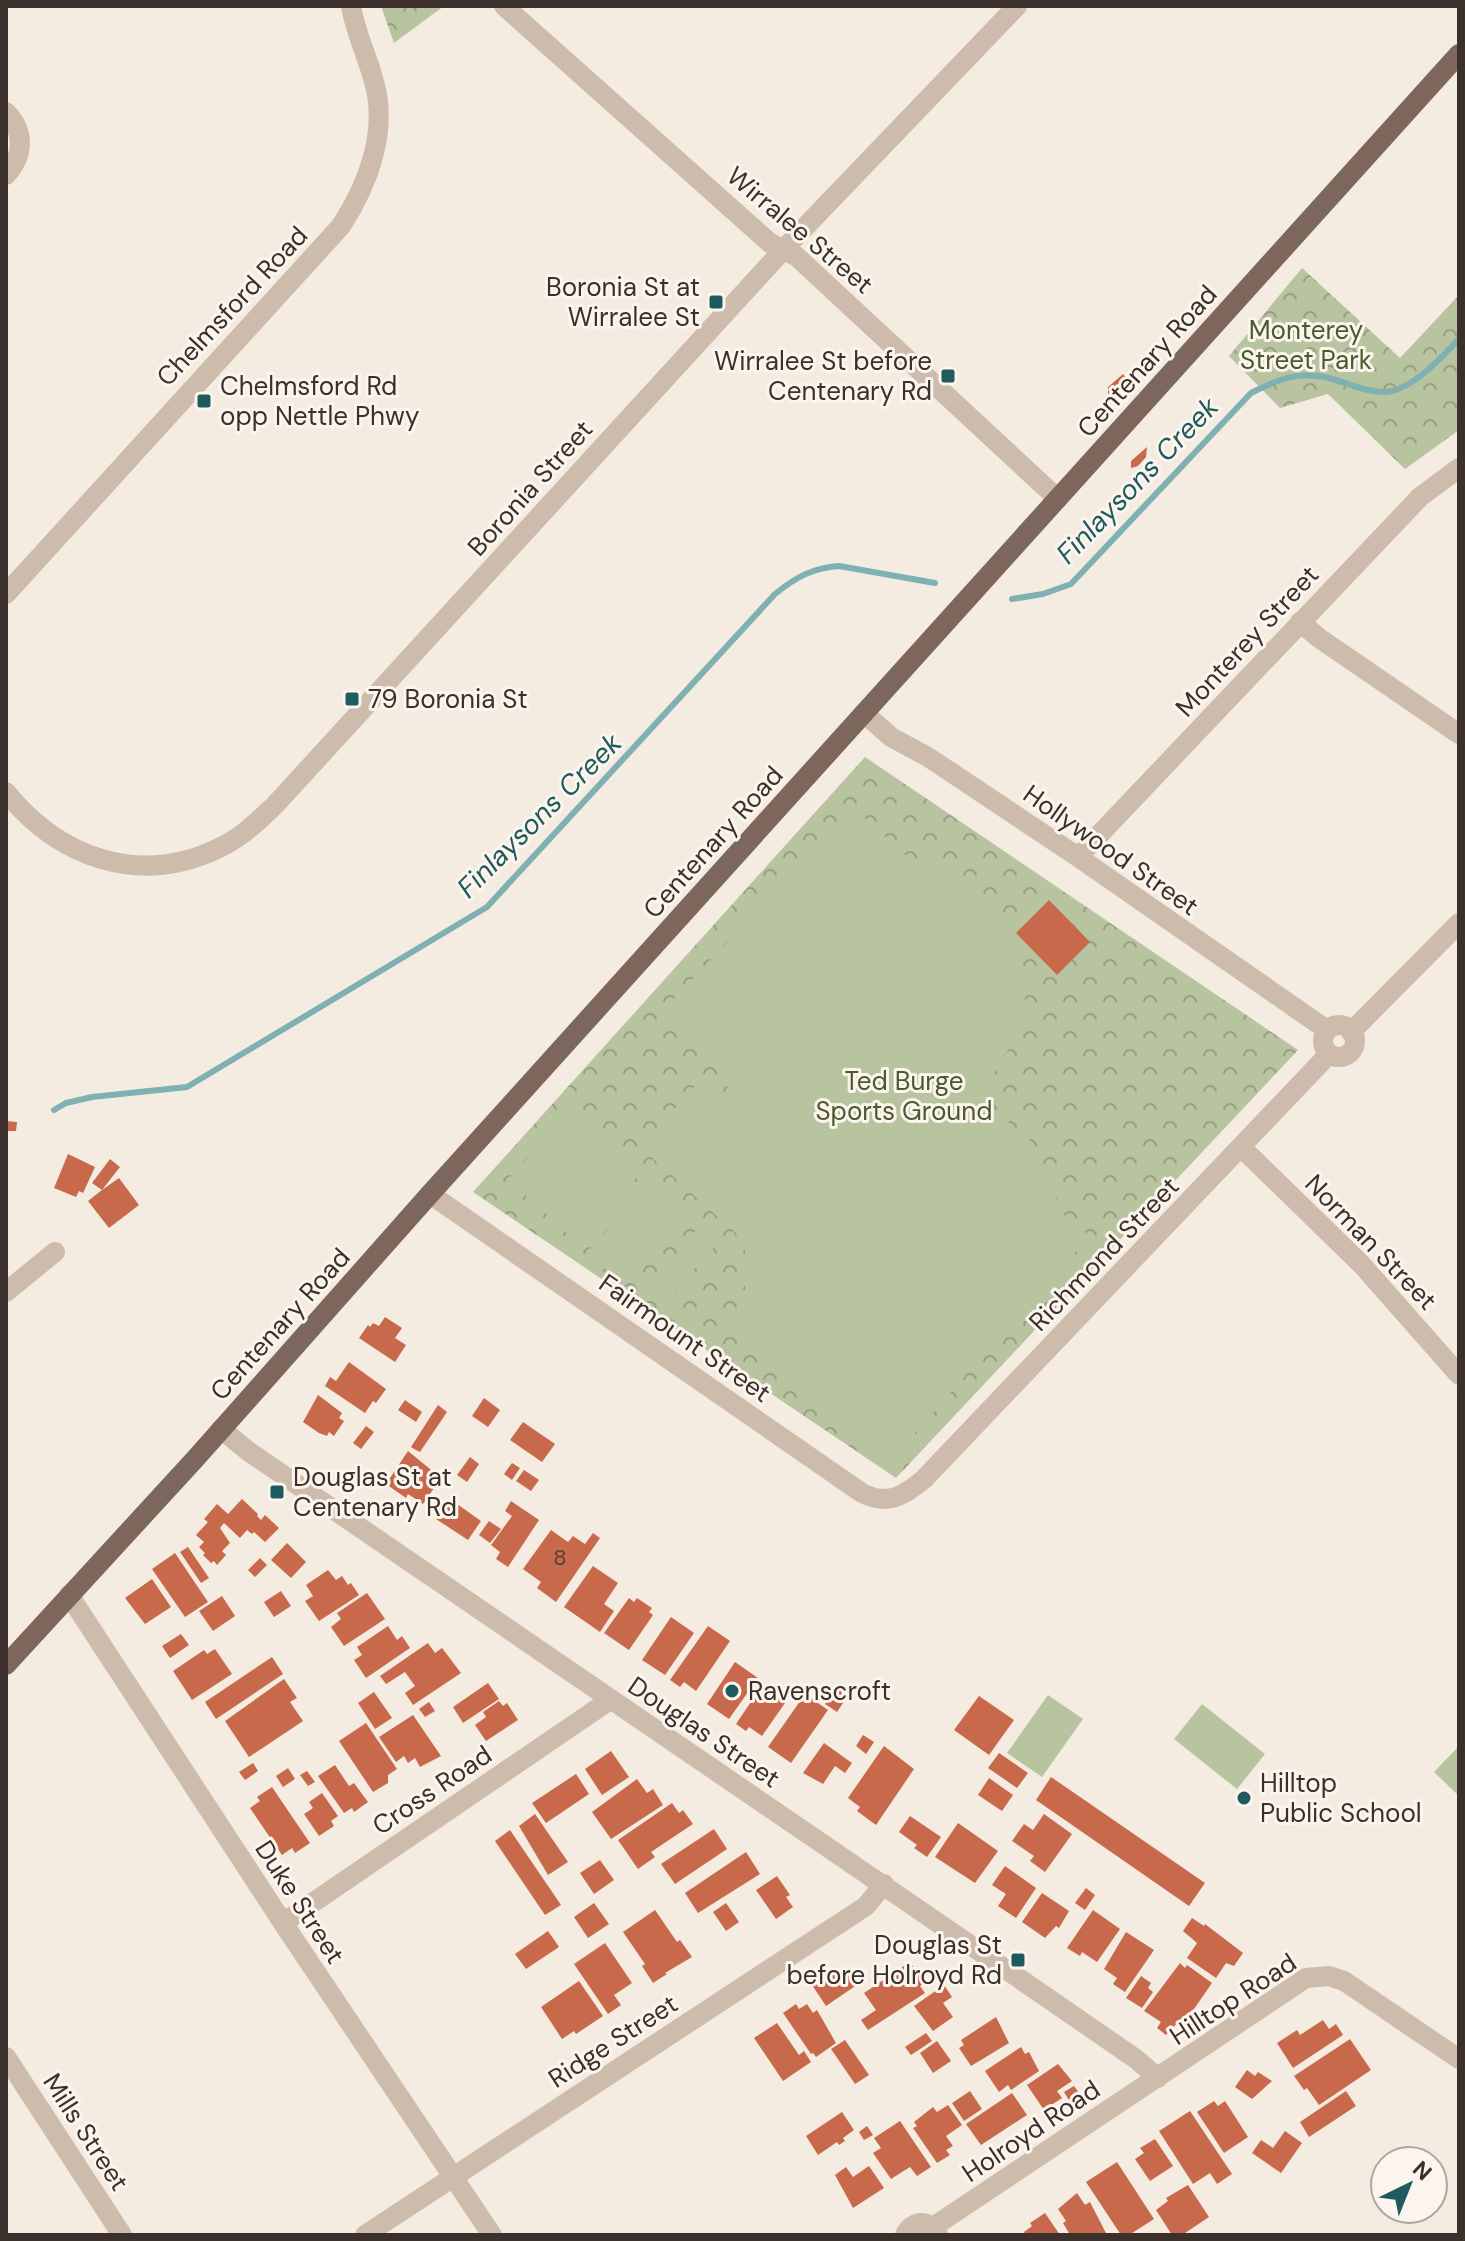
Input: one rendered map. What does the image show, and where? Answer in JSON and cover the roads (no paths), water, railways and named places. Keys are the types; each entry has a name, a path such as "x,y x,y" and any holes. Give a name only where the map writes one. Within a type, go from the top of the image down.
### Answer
{"main road":[{"name":"Centenary Road","path":"6,1665 1459,54"}],"street":[{"name":"Chelmsford Road","path":"6,594 341,226 356,202 371,167 378,112 374,79 357,34 351,6"},
{"name":"Wirralee Street","path":"504,6 770,243 796,256 1058,499"},
{"name":"Boronia Street","path":"6,792 44,831 71,849 100,859 139,865 193,859 223,846 244,832 275,805 783,250 1017,6"},
{"path":"6,112 17,127 21,145 16,162 6,175"},
{"name":"Monterey Street","path":"1078,857 1420,497 1459,468"},
{"path":"1300,622 1459,734"},
{"name":"Hollywood Street","path":"864,713 891,737 928,757 1078,857 1327,1030"},
{"path":"1351,1032 1459,923"},
{"path":"1340,1026 1351,1032 1355,1040 1350,1053 1338,1057 1329,1054 1323,1043 1327,1030 1340,1026"},
{"name":"Richmond Street","path":"914,1488 1329,1054"},
{"name":"Norman Street","path":"1242,1148 1362,1265 1459,1375"},
{"name":"Fairmount Street","path":"430,1194 862,1493 881,1500 896,1499 914,1488"},
{"path":"6,1292 55,1252"},
{"name":"Douglas Street","path":"221,1429 248,1451 610,1700 884,1884 1136,2059 1158,2078"},
{"name":"Duke Street","path":"69,1595 492,2235"},
{"name":"Cross Road","path":"283,1923 610,1700"},
{"name":"Ridge Street","path":"365,2235 866,1906 884,1884"},
{"name":"Hilltop Road","path":"1158,2078 1306,1978 1317,1975 1344,1981 1459,2059"},
{"name":"Mills Street","path":"6,2057 122,2235"},
{"name":"Holroyd Road","path":"905,2235 910,2227 918,2223 936,2231 1158,2078"}],"waterway":[{"name":"Finlaysons Creek","path":"1012,599 1043,594 1071,584 1251,393 1279,380 1308,375 1371,391 1396,390 1422,375 1459,339"},
{"name":"Finlaysons Creek","path":"54,1110 66,1103 92,1097 187,1087 487,907 775,594 797,578 812,571 839,566 935,583"}],"place":[{"name":"Boronia St at Wirralee St","path":"716,302"},
{"name":"Wirralee St before Centenary Rd","path":"948,376"},
{"name":"Chelmsford Rd opp Nettle Phwy","path":"204,401"},
{"name":"79 Boronia St","path":"352,699"},
{"name":"Douglas St at Centenary Rd","path":"277,1492"},
{"name":"Ravenscroft","path":"732,1691"},
{"name":"Hilltop Public School","path":"1244,1798"},
{"name":"Douglas St before Holroyd Rd","path":"1018,1960"}],"park label":[{"name":"Monterey Street Park","path":"1306,345"},
{"name":"Ted Burge Sports Ground","path":"904,1096"}]}
